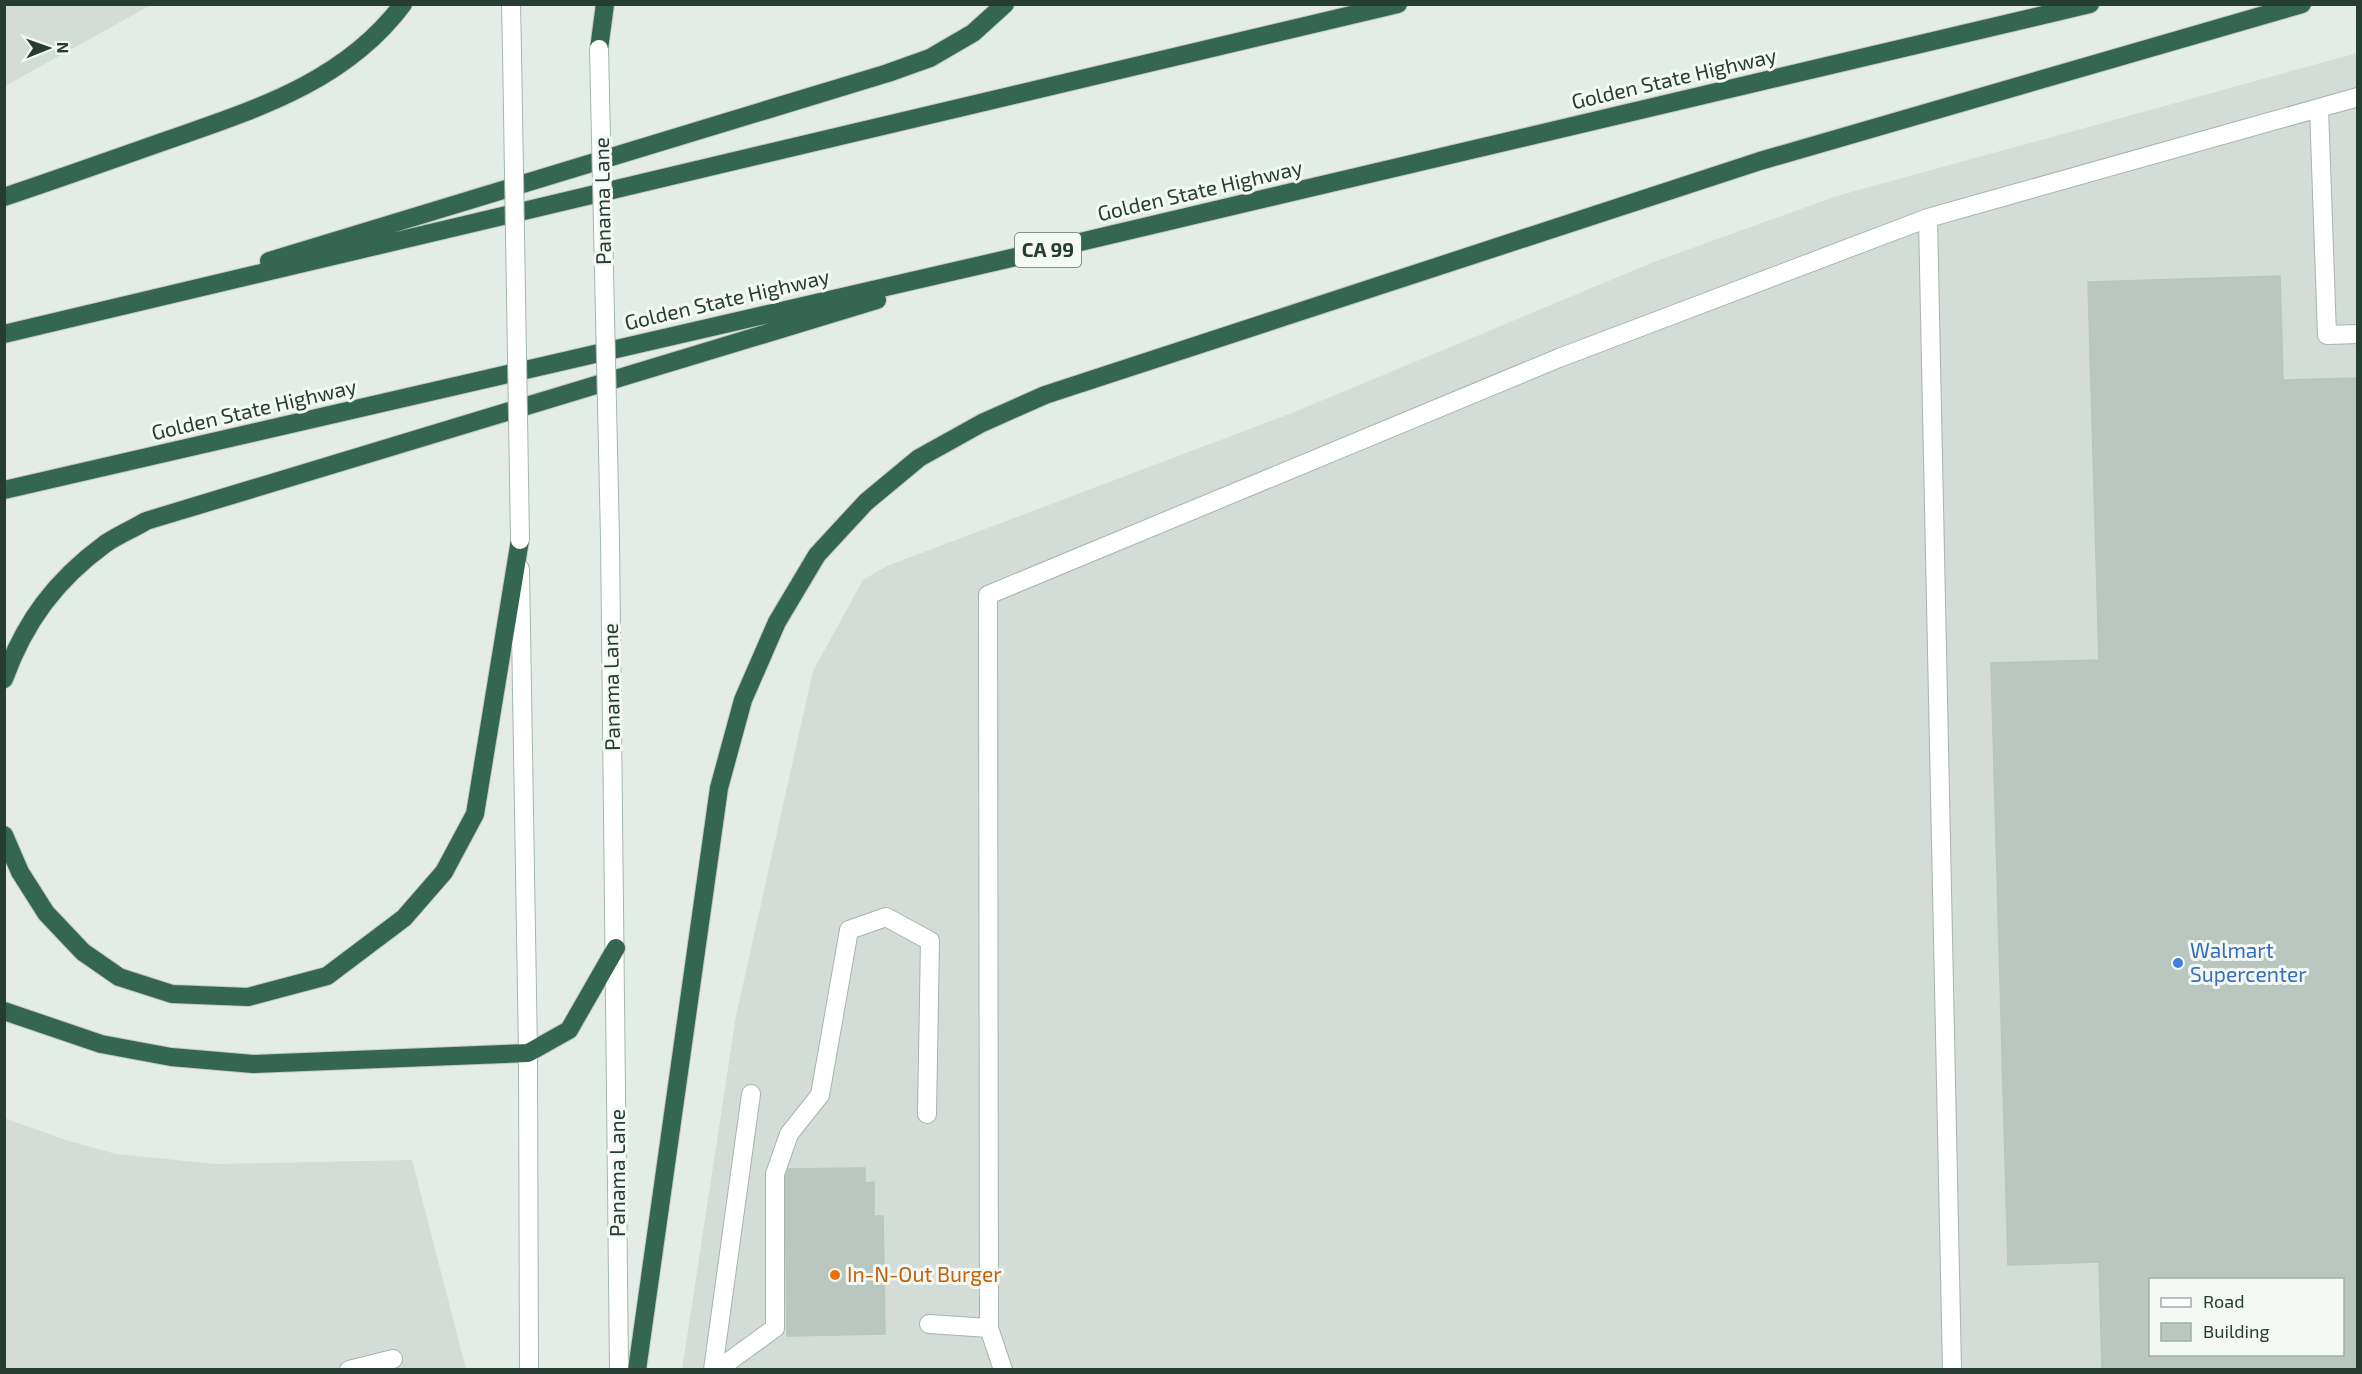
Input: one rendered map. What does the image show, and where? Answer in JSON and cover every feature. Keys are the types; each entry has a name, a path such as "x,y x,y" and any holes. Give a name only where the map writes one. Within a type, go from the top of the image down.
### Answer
{"highway":[{"path":"4,197 255,110 304,88 353,55 403,4"},
{"path":"599,49 605,4"},
{"path":"96,313 888,73 930,58 973,33 1005,4"},
{"path":"4,334 1398,4"},
{"name":"Golden State Highway","path":"4,490 1042,251 2090,4"},
{"path":"636,1370 719,788 743,700 777,622 817,555 866,502 919,458 982,423 1046,395 1782,154 2302,4"},
{"path":"4,679 15,648 37,610 69,573 107,542 146,521 1042,251"},
{"path":"4,835 20,872 46,913 83,952 119,977 172,994 248,997 327,976 404,918 444,872 475,814 519,540"},
{"path":"4,1011 101,1044 171,1057 253,1064 528,1053 569,1030 616,948"}],"main road":[{"path":"511,4 528,1053 529,1370"},
{"name":"Panama Lane","path":"598,4 610,538 619,1370"},
{"path":"1003,1370 989,1328 988,596 1559,358 1929,218 2358,97"},
{"path":"2319,108 2327,335 2358,334"},
{"path":"1929,218 1952,1370"},
{"path":"715,1370 775,1328 775,1174 789,1134 820,1095 849,930 886,917 930,941 927,1114"},
{"path":"715,1370 751,1094"},
{"path":"929,1324 989,1328"},
{"path":"349,1370 393,1359"}],"shaded area":[{"path":"5,4 151,4 151,5 5,86"},
{"path":"2357,53 2357,1369 682,1370 736,1016 813,671 863,580 887,566 1292,413 1659,260 1837,196"},
{"path":"4,1118 69,1141 116,1154 215,1164 412,1160 466,1369 5,1369"}],"building":[{"name":"Walmart Supercenter","path":"2280,276 2283,380 2358,378 2358,1368 2102,1370 2099,1262 2008,1265 1991,663 2099,660 2088,282"},
{"name":"In-N-Out Burger","path":"865,1168 865,1183 874,1182 874,1216 883,1216 885,1334 787,1336 785,1169"}],"place":[{"name":"Walmart Supercenter","path":"2178,963"},
{"name":"In-N-Out Burger","path":"835,1275"}]}
